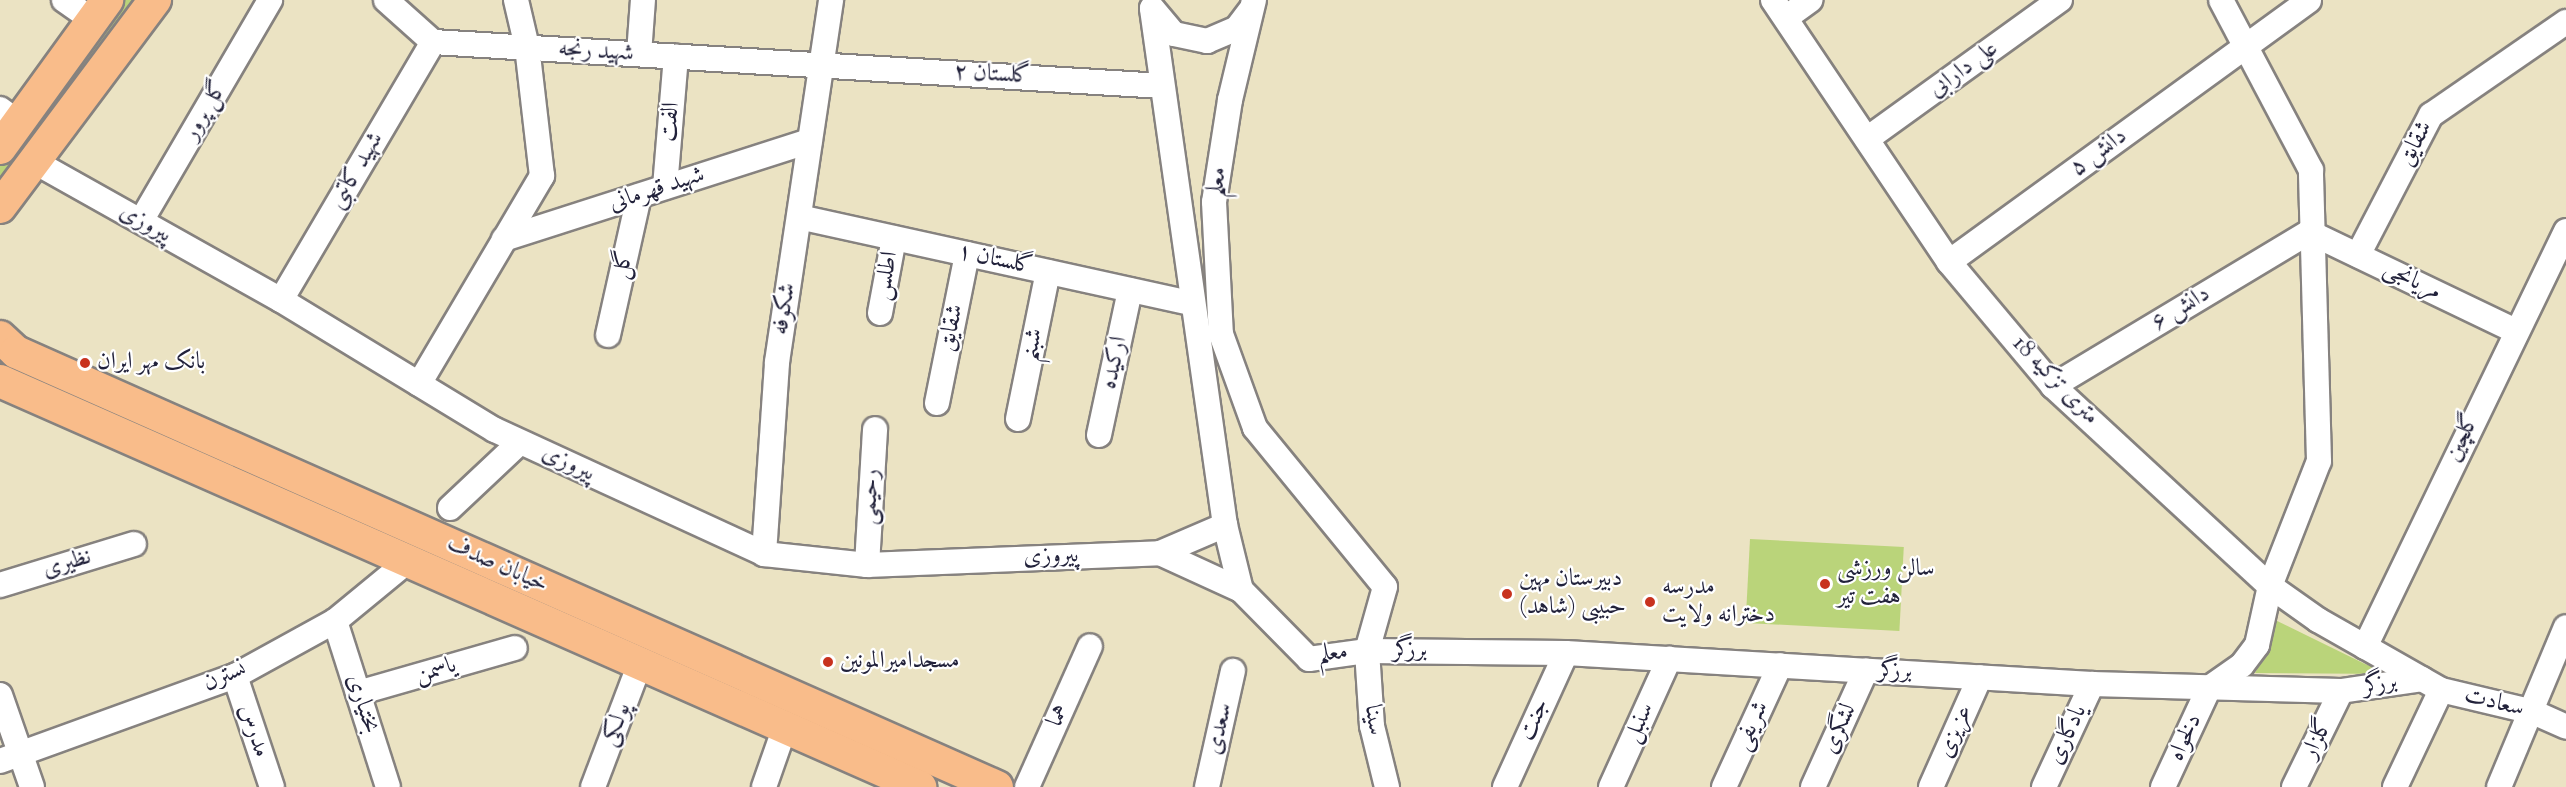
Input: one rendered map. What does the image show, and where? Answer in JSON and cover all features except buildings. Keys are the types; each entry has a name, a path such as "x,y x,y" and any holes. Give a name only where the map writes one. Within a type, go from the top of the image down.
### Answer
{"main road":[{"path":"0,207 155,0"},
{"path":"0,148 9,116 100,10"},
{"name":"خیابان صدف","path":"0,337 16,352 997,787"},
{"name":"خیابان صدف","path":"0,381 920,787"}],"street":[{"path":"64,0 100,10"},
{"name":"گل پرور","path":"141,221 270,0"},
{"path":"386,0 433,42"},
{"path":"419,384 542,176 527,47 516,0"},
{"path":"639,54 643,0"},
{"name":"شکوفه","path":"764,554 777,362 831,0"},
{"path":"1151,5 1174,34 1207,41 1237,28 1254,0"},
{"name":"معلم","path":"1151,5 1191,303 1225,525 1242,590 1309,658 1367,651 1385,588 1255,428 1221,334 1214,202 1230,100 1254,0"},
{"path":"1780,9 1810,0"},
{"name":"علی دارابی","path":"1867,140 2060,0"},
{"path":"2209,688 2241,665 2257,645 2270,586 2319,461 2309,232 2311,170 2248,44 2221,0"},
{"name":"دانش ۵","path":"1949,262 2309,0"},
{"name":"18 متری تزکیه","path":"1780,9 1949,262 2054,386 2270,586 2365,647 2432,684"},
{"name":"شقایق","path":"2358,255 2431,115 2566,22"},
{"name":"شهید رنجه","path":"433,42 821,65"},
{"name":"شهید کاتبی","path":"281,300 433,42"},
{"name":"الفت","path":"665,187 676,56"},
{"name":"گلستان ۲","path":"821,65 1162,86"},
{"name":"شهید قهرمانی","path":"504,239 810,141"},
{"name":"پیروزی","path":"35,162 281,300 520,442 764,554 867,565 1160,553"},
{"name":"گل","path":"608,335 639,196"},
{"name":"گلستان ۱","path":"799,217 1191,303"},
{"name":"گلچین","path":"2365,647 2514,330 2566,231"},
{"name":"مریانجی","path":"2309,232 2514,330"},
{"name":"دانش ۶","path":"2054,386 2309,232"},
{"name":"اطلس","path":"880,314 894,238"},
{"name":"شقایق","path":"937,403 967,254"},
{"name":"شبنم","path":"1018,418 1048,272"},
{"name":"ارکیده","path":"1099,435 1130,290"},
{"name":"رحیمی","path":"867,565 875,429"},
{"path":"450,508 520,442"},
{"path":"1160,553 1225,525"},
{"name":"نظیری","path":"0,585 134,543"},
{"path":"1160,553 1242,590"},
{"name":"نسترن","path":"10,757 235,675 335,621 408,561"},
{"name":"بختیاری","path":"335,621 388,787"},
{"path":"2499,787 2533,712 2566,627"},
{"name":"هما","path":"1027,787 1090,646"},
{"name":"یاسمن","path":"358,693 515,648"},
{"name":"برزگر","path":"1367,651 1566,653 2092,684 2209,688 2342,691 2432,684"},
{"name":"سینا","path":"1367,651 1372,726 1387,787"},
{"name":"جنت","path":"1505,787 1566,653"},
{"name":"سنبل","path":"1611,787 1669,659"},
{"name":"پولکی","path":"593,787 640,663"},
{"name":"شریفی","path":"1724,787 1780,665"},
{"name":"لشگری","path":"1813,787 1866,670"},
{"name":"سعدی","path":"1207,787 1233,671"},
{"name":"مدرس","path":"235,675 272,787"},
{"name":"عزیزی","path":"1931,787 1980,677"},
{"name":"یادگاری","path":"2044,787 2092,684"},
{"path":"2395,787 2432,684"},
{"name":"سعادت","path":"2432,684 2533,712 2566,727"},
{"name":"دلخواه","path":"2163,787 2209,688"},
{"name":"گلزار","path":"2294,787 2342,691"},
{"path":"0,695 10,757 32,787"},
{"path":"764,787 785,728"}],"green space":[{"path":"122,0 134,0 0,183 0,165"},
{"name":"سالن ورزشی هفت تیر","path":"1750,539 1904,547 1899,631 1746,623"},
{"path":"2269,617 2365,664 2393,674 2255,673 2268,647"}],"place":[{"name":"بانک مهر ایران","path":"85,363"},
{"name":"سالن ورزشی هفت تیر","path":"1825,584"},
{"name":"دبیرستان مهین حبیبی (شاهد)","path":"1507,594"},
{"name":"مدرسه دخترانه ولایت","path":"1650,602"},
{"name":"مسجدامیرالمونین","path":"828,662"}]}
